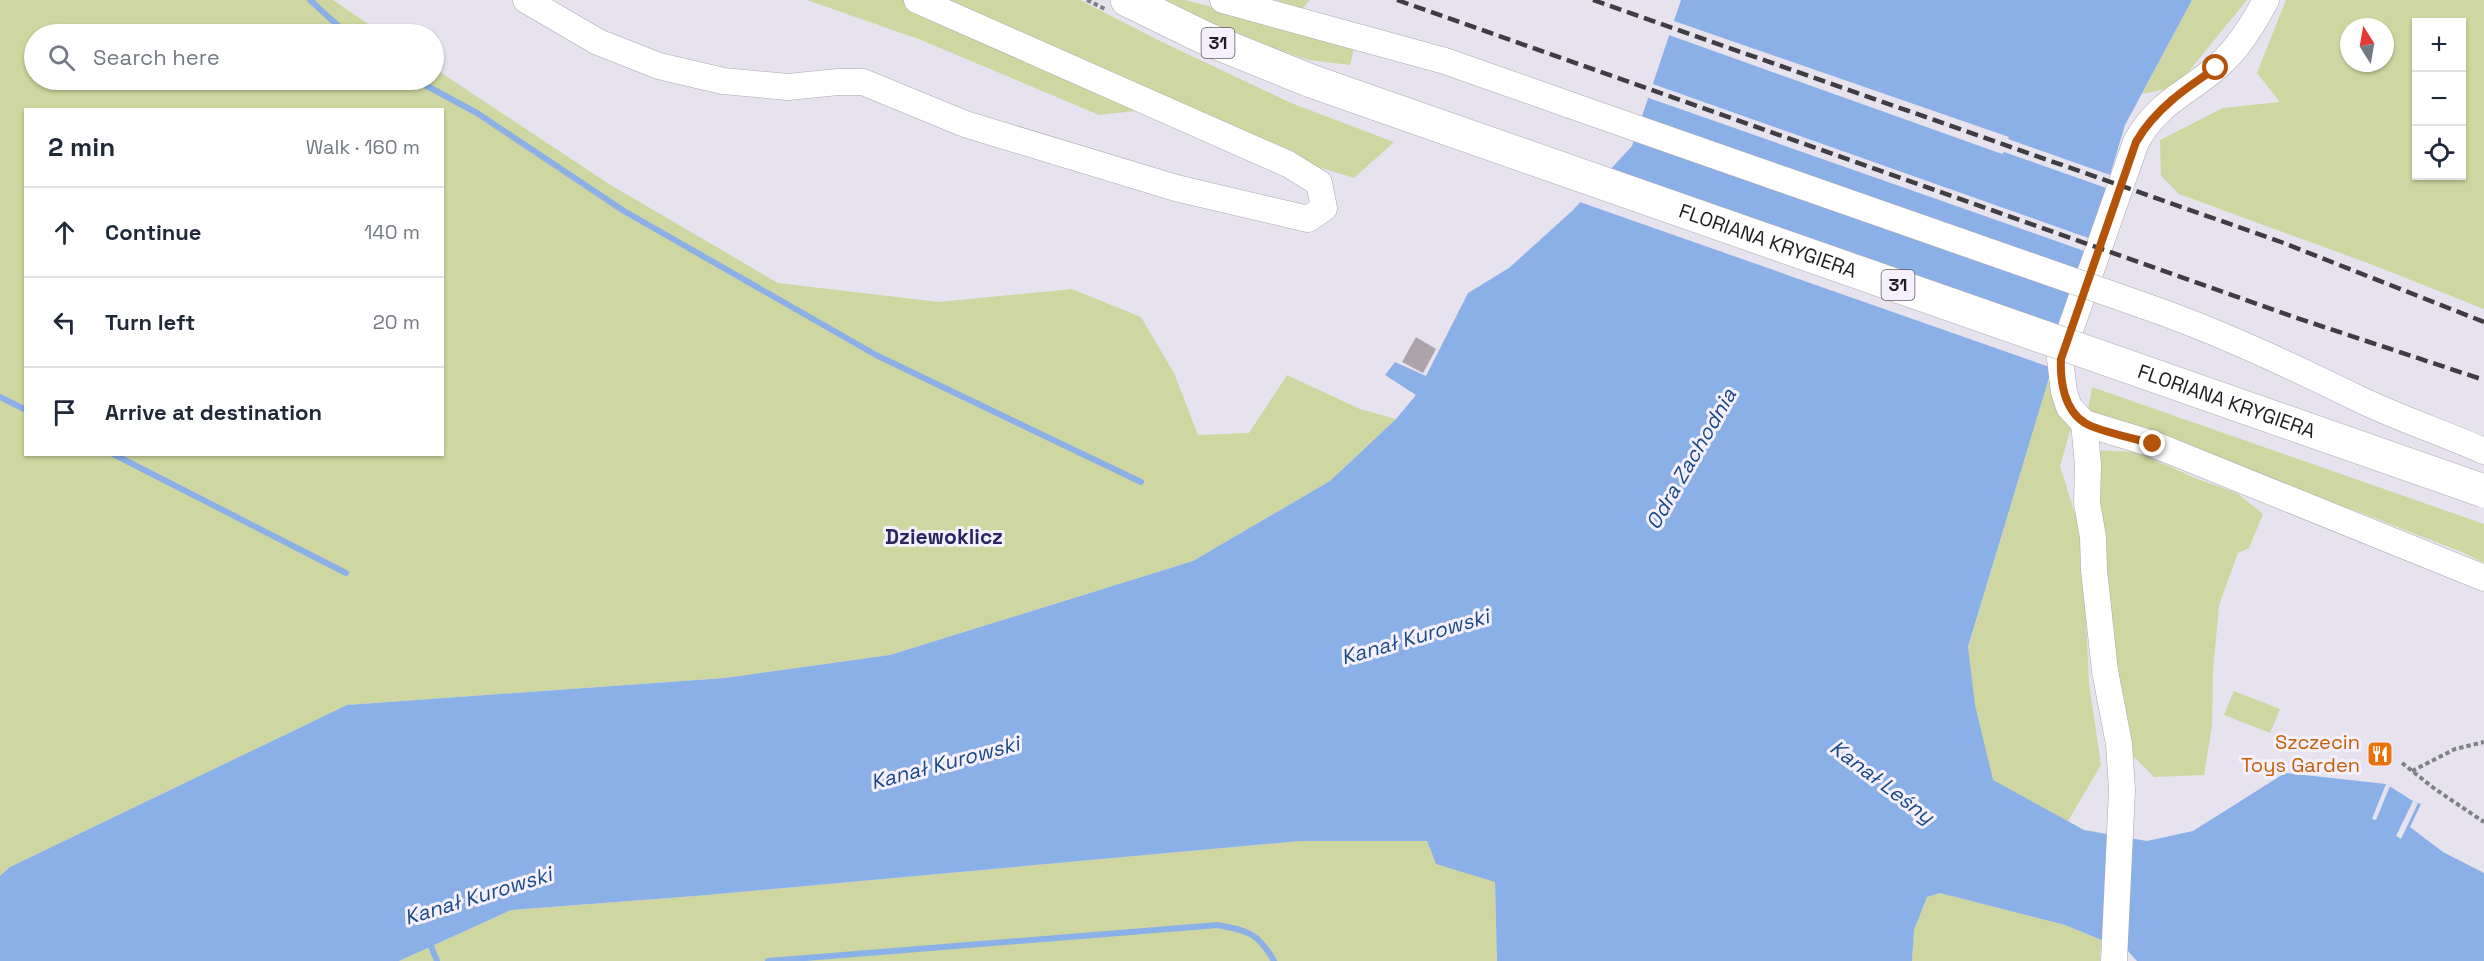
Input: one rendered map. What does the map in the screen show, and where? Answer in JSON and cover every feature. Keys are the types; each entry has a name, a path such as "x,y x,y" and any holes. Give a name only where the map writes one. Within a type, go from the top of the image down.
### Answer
{"main road":[{"name":"FLORIANA KRYGIERA","path":"1127,0 1207,39 1311,81 2484,491"}],"street":[{"path":"526,0 598,42 659,66 734,82 788,87 863,82 965,124 1176,188 1308,219 1324,208 1319,183 1288,164 917,0"},
{"path":"1223,0 1444,61 2194,323 2362,400 2484,451"},
{"path":"2266,0 2240,43 2216,68 2179,93 2158,112 2136,142 2061,359 2064,392 2069,407 2084,423 2153,444 2484,578"},
{"path":"2084,423 2088,465 2087,502 2093,537 2094,570 2105,671 2119,744 2121,807 2114,961"}],"path":[{"path":"2412,771 2455,749 2484,742"},
{"path":"2402,763 2435,789 2484,822"}],"green space":[{"path":"0,0 333,0 368,24 24,24 24,90 444,90 444,75 609,184 778,283 939,302 1072,289 1141,317 1174,373 1198,435 1249,433 1287,375 1360,409 1396,419 1330,481 1193,561 890,655 725,678 347,705 10,867 0,876"},
{"path":"807,0 1080,0 1291,103 1394,142 1354,178 1135,111 1099,115 921,40"},
{"path":"1164,0 1185,0 1287,26 1354,49 1350,65 1308,60 1217,27"},
{"path":"1276,0 1310,0 1301,10"},
{"path":"2192,0 2247,0 2176,87 2142,94"},
{"path":"2286,0 2484,0 2484,309 2373,265 2179,194 2161,176 2160,140 2223,108 2280,102 2257,73"},
{"path":"2048,380 2073,421 2060,466 2082,536 2089,683 2101,765 2068,821 2083,830 2096,832 2092,849 1983,801 1968,648"},
{"path":"2092,387 2484,524 2484,563 2364,514 2117,425 2088,410"},
{"path":"2094,450 2138,452 2195,478 2237,493 2263,514 2249,548 2238,553 2219,605 2213,672 2212,725 2204,775 2154,777 2130,753 2109,663"},
{"path":"2234,691 2280,709 2270,733 2224,715"},
{"path":"1300,841 1427,841 1436,864 1495,881 1497,961 399,961 511,910 695,896"},
{"path":"1940,893 2065,925 2101,940 2100,961 1912,961 1914,930 1927,897"}],"water":[{"path":"1681,0 2192,0 2125,125 1968,647 1975,705 1993,780 2084,830 2147,841 2193,831 2285,773 2386,784 2421,804 2410,827 2443,852 2484,873 2484,961 2137,961 2128,951 2065,925 1940,893 1927,897 1914,930 1912,961 1497,961 1495,882 1436,864 1427,841 1300,841 695,896 511,910 399,961 0,961 0,876 10,867 347,705 725,678 890,655 1193,561 1330,481 1396,419 1416,395 1385,375 1395,362 1426,376 1468,293 1509,268 1572,211 1632,146"}],"pier":[{"path":"1671,20 2009,137 2008,139 2113,176 2109,189 2004,152 2002,154 1666,34"},
{"path":"1650,83 2094,240 2090,253 1646,97"},
{"path":"1608,168 2067,329 2055,369 1577,201"},
{"path":"2386,784 2390,786 2376,820 2372,819"},
{"path":"2413,801 2418,803 2401,839 2396,836"}],"building":[{"path":"1416,337 1436,349 1423,373 1402,362"}],"waterway":[{"path":"310,0 336,24"},
{"path":"434,90 477,113 624,211 876,355 1141,482"},
{"path":"0,397 24,409"},
{"path":"117,456 346,573"},
{"path":"768,961 1218,925 1238,929 1252,935 1263,944 1274,961"},
{"path":"428,939 437,961"}],"railway":[{"path":"1397,0 2294,317 2484,380"},
{"path":"1593,0 2281,242 2484,322"}],"place":[{"name":"Szczecin Toys Garden","path":"2380,754"}],"district":[{"name":"Dziewoklicz","path":"944,537"}],"route":[{"path":"2153,444 2084,423 2069,407 2060,373 2061,359 2089,272 2136,142 2158,112 2179,93 2216,68"}],"water label":[{"name":"Odra Zachodnia","path":"1691,459"},
{"name":"Kanał Kurowski","path":"1415,637"},
{"name":"Kanał Kurowski","path":"945,763"},
{"name":"Kanał Leśny","path":"1882,782"},
{"name":"Kanał Kurowski","path":"478,896"}]}
